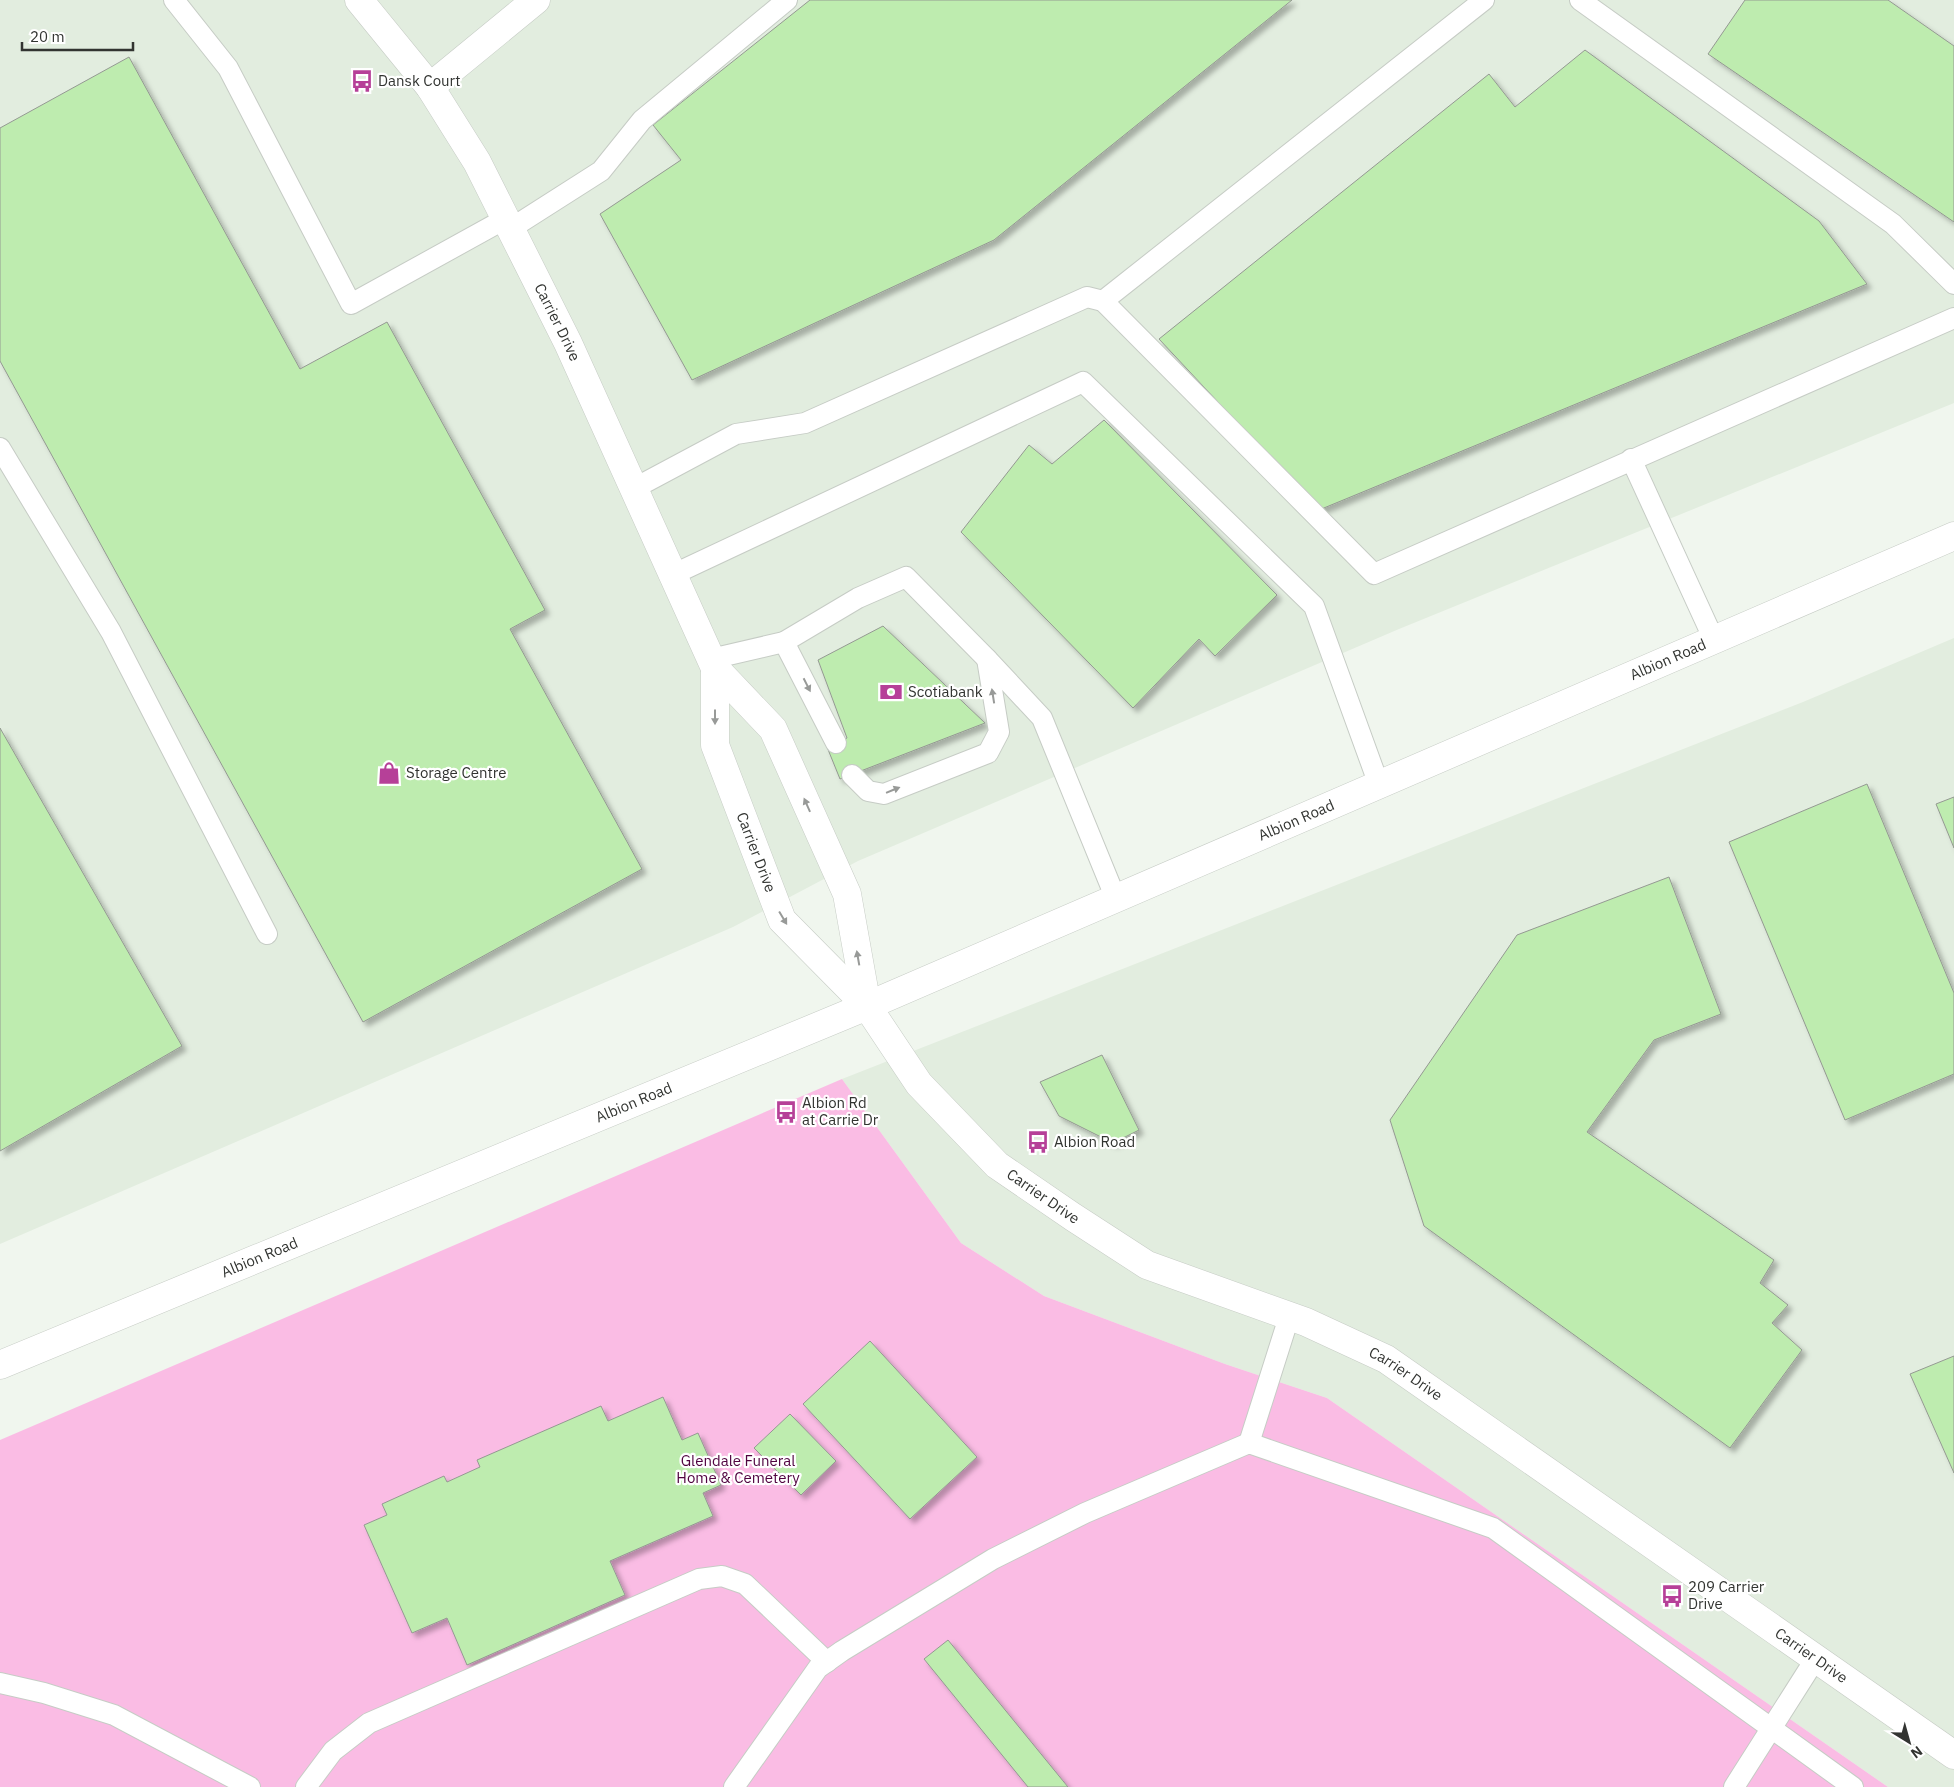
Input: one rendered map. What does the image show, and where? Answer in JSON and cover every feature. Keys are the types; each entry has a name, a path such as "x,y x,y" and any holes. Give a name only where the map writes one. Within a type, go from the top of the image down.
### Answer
{"street":[{"name":"Carrier Drive","path":"359,0 430,87 477,162 568,344 713,664 773,729 847,894 867,1006"},
{"path":"430,87 536,0"},
{"name":"Albion Road","path":"0,1364 867,1006 1954,536"},
{"name":"Carrier Drive","path":"713,664 715,744 782,920 867,1006 919,1084 997,1164 1073,1217 1147,1265 1306,1322 1386,1359 1954,1755"}],"lane":[{"path":"174,0 228,68 351,304 508,224 601,171 642,120 787,0"},
{"path":"1103,301 1484,0"},
{"path":"1580,0 1893,224 1954,284"},
{"path":"633,489 736,434 805,423 1086,297 1103,301 1374,574 1954,318"},
{"path":"672,575 1083,382 1314,606 1379,785"},
{"path":"0,448 111,632 267,934"},
{"path":"1631,459 1714,640"},
{"path":"713,664 784,642 858,598 906,578 987,659 1042,718 1116,899"},
{"path":"784,642 836,743"},
{"path":"852,775 868,791 884,794 988,753 999,732 987,659"},
{"path":"1248,1443 1289,1317"},
{"path":"734,1787 818,1668 993,1559 1085,1513 1248,1443 1493,1528 1853,1787"},
{"path":"306,1787 333,1751 369,1723 699,1579 722,1576 745,1584 827,1662"},
{"path":"1734,1787 1816,1658"},
{"path":"0,1683 44,1692 114,1715 250,1787"}],"shaded area":[{"path":"0,0 1954,0 1954,403 1399,629 858,861 733,927 0,1244"},
{"path":"1954,638 1954,1787 1888,1787 1327,1398 1225,1364 1044,1296 961,1243 842,1079 1803,702"}],"green space":[{"name":"Glendale Funeral Home & Cemetery","path":"842,1079 961,1243 1044,1296 1225,1364 1327,1398 1888,1787 0,1787 0,1440"}],"building":[{"path":"810,0 1292,0 994,240 692,380 600,214 681,160 653,125"},
{"path":"1745,0 1888,0 1954,46 1954,222 1708,54"},
{"path":"1585,50 1819,221 1867,284 1319,510 1159,339 1489,74 1515,107"},
{"path":"129,57 300,369 387,322 545,610 510,629 642,869 363,1022 0,361 0,128"},
{"path":"1104,420 1277,595 1215,656 1199,639 1133,708 961,532 1029,445 1052,464"},
{"name":"Scotiabank","path":"883,626 985,723 840,779 827,747 847,738 818,660"},
{"path":"0,728 182,1046 0,1151"},
{"path":"1867,784 1954,993 1954,1074 1845,1120 1729,842"},
{"path":"1954,797 1954,848 1936,804"},
{"path":"1669,877 1721,1014 1654,1040 1587,1132 1774,1260 1760,1283 1788,1305 1772,1323 1802,1350 1730,1448 1424,1226 1390,1120 1517,935"},
{"path":"1102,1055 1139,1130 1113,1143 1059,1116 1040,1082"},
{"path":"870,1341 977,1457 910,1519 803,1404"},
{"path":"1954,1356 1954,1473 1910,1374"},
{"path":"663,1397 682,1440 698,1433 721,1485 703,1493 713,1516 610,1561 625,1595 467,1665 447,1618 412,1633 364,1525 387,1515 382,1504 444,1476 447,1482 480,1467 477,1460 601,1406 608,1421"},
{"path":"790,1414 836,1461 801,1495 754,1448"},
{"path":"948,1640 1068,1787 1028,1787 924,1659"}],"place":[{"name":"Dansk Court","path":"362,81"},
{"name":"Scotiabank","path":"891,692"},
{"name":"Storage Centre","path":"389,773"},
{"name":"Albion Rd at Carrie Dr","path":"786,1112"},
{"name":"Albion Road","path":"1038,1142"},
{"name":"209 Carrier Drive","path":"1672,1596"}]}
